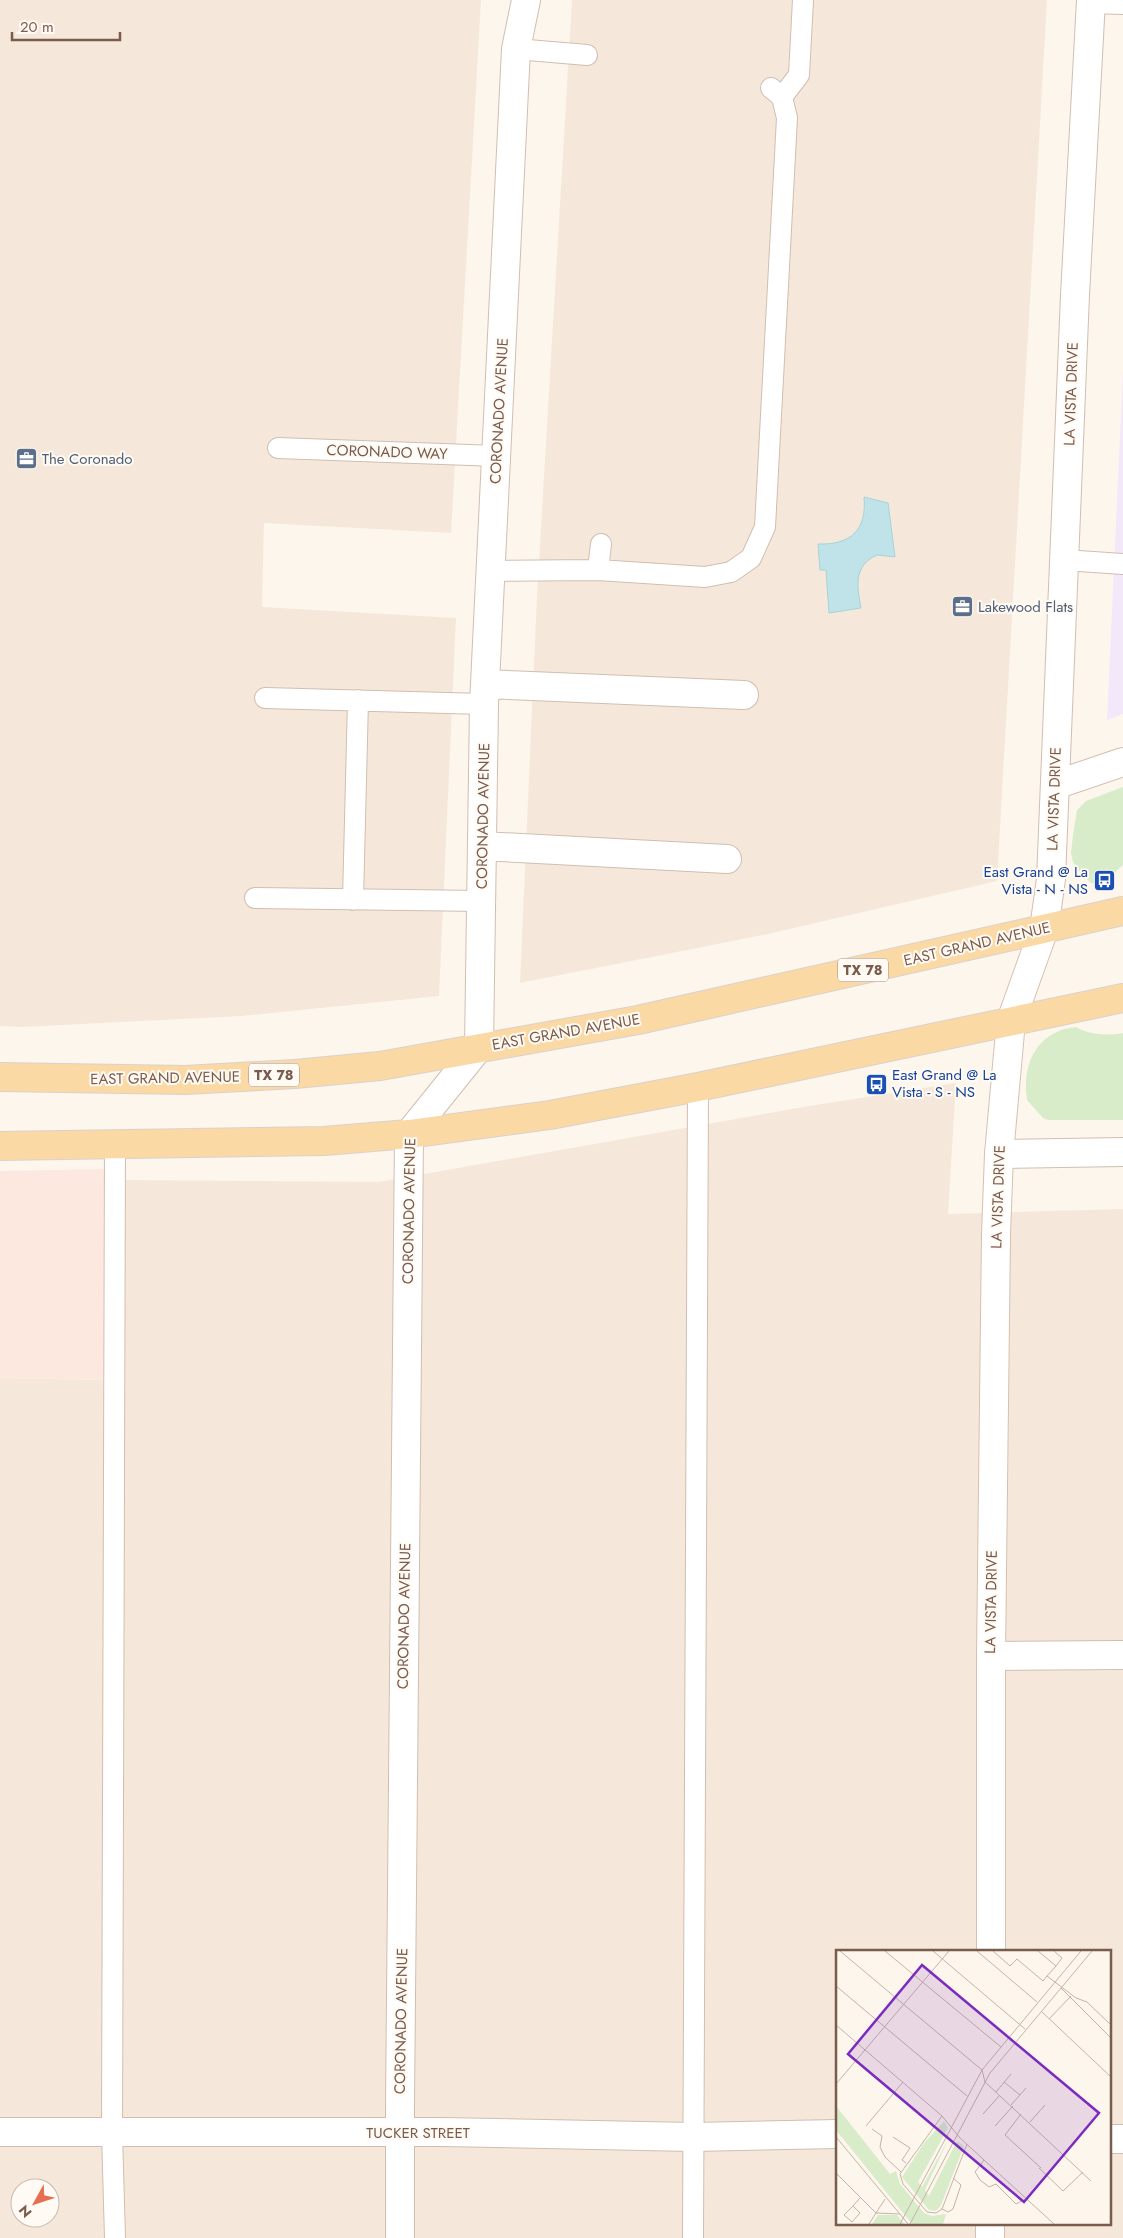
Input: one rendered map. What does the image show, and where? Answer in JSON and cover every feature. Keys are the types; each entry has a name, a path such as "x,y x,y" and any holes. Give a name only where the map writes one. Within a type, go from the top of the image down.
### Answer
{"main road":[{"name":"EAST GRAND AVENUE","path":"0,1077 186,1080 295,1074 380,1066 638,1020 1123,912"},
{"path":"0,1146 324,1141 409,1134 550,1114 698,1087 1123,998"}],"street":[{"name":"CORONADO AVENUE","path":"400,2238 409,1134 479,1047 485,694 516,49 526,0"},
{"name":"LA VISTA DRIVE","path":"991,1950 991,1656 996,1234 999,1154 1011,1021 1044,929 1051,879 1090,2"},
{"path":"485,694 744,695"},
{"path":"1055,786 1123,762"},
{"path":"482,846 726,859"},
{"path":"999,1154 1123,1152"},
{"path":"991,1656 1123,1655"},
{"name":"TUCKER STREET","path":"0,2132 401,2133 693,2137 836,2134"},
{"path":"1110,2139 1123,2139"}],"lane":[{"path":"491,571 598,570 705,577 732,572 751,558 765,527 787,118 776,92 799,75 803,0"},
{"path":"1090,2 1123,4"},
{"path":"516,49 587,55"},
{"name":"CORONADO WAY","path":"278,448 497,456"},
{"path":"598,570 601,544"},
{"path":"1064,560 1123,564"},
{"path":"266,698 358,700 485,694"},
{"path":"353,900 358,700"},
{"path":"255,898 482,901"},
{"path":"693,2238 698,1087"},
{"path":"115,1145 112,2133 115,2238"}],"shaded area":[{"name":"The Coronado","path":"0,0 481,0 451,533 264,523 262,607 456,618 439,996 241,1016 22,1027 0,1026"},
{"path":"572,0 1047,0 997,881 768,934 520,983 537,596"},
{"path":"1123,371 1123,714 1107,720"},
{"path":"956,1083 948,1214 1123,1209 1123,2238 0,2238 0,1378 109,1380 115,1180 379,1182 809,1106"},
{"path":"110,1169 109,1380 0,1378 0,1171"}],"green space":[{"path":"1123,787 1123,865 1112,875 1113,884 1108,886 1091,883 1078,870 1073,862 1071,853 1077,810 1086,801"},
{"path":"1076,1027 1087,1032 1099,1034 1123,1033 1123,1120 1048,1120 1043,1118 1027,1100 1026,1080 1030,1060 1040,1044 1061,1030"}],"water":[{"path":"864,497 888,503 895,557 877,555 869,560 860,571 858,592 861,608 829,613 826,570 820,570 818,544 840,542 854,533 863,518"}],"place":[{"name":"The Coronado","path":"26,459"},
{"name":"Lakewood Flats","path":"962,607"},
{"name":"East Grand @ La Vista - N - NS","path":"1104,881"},
{"name":"East Grand @ La Vista - S - NS","path":"876,1084"}]}
